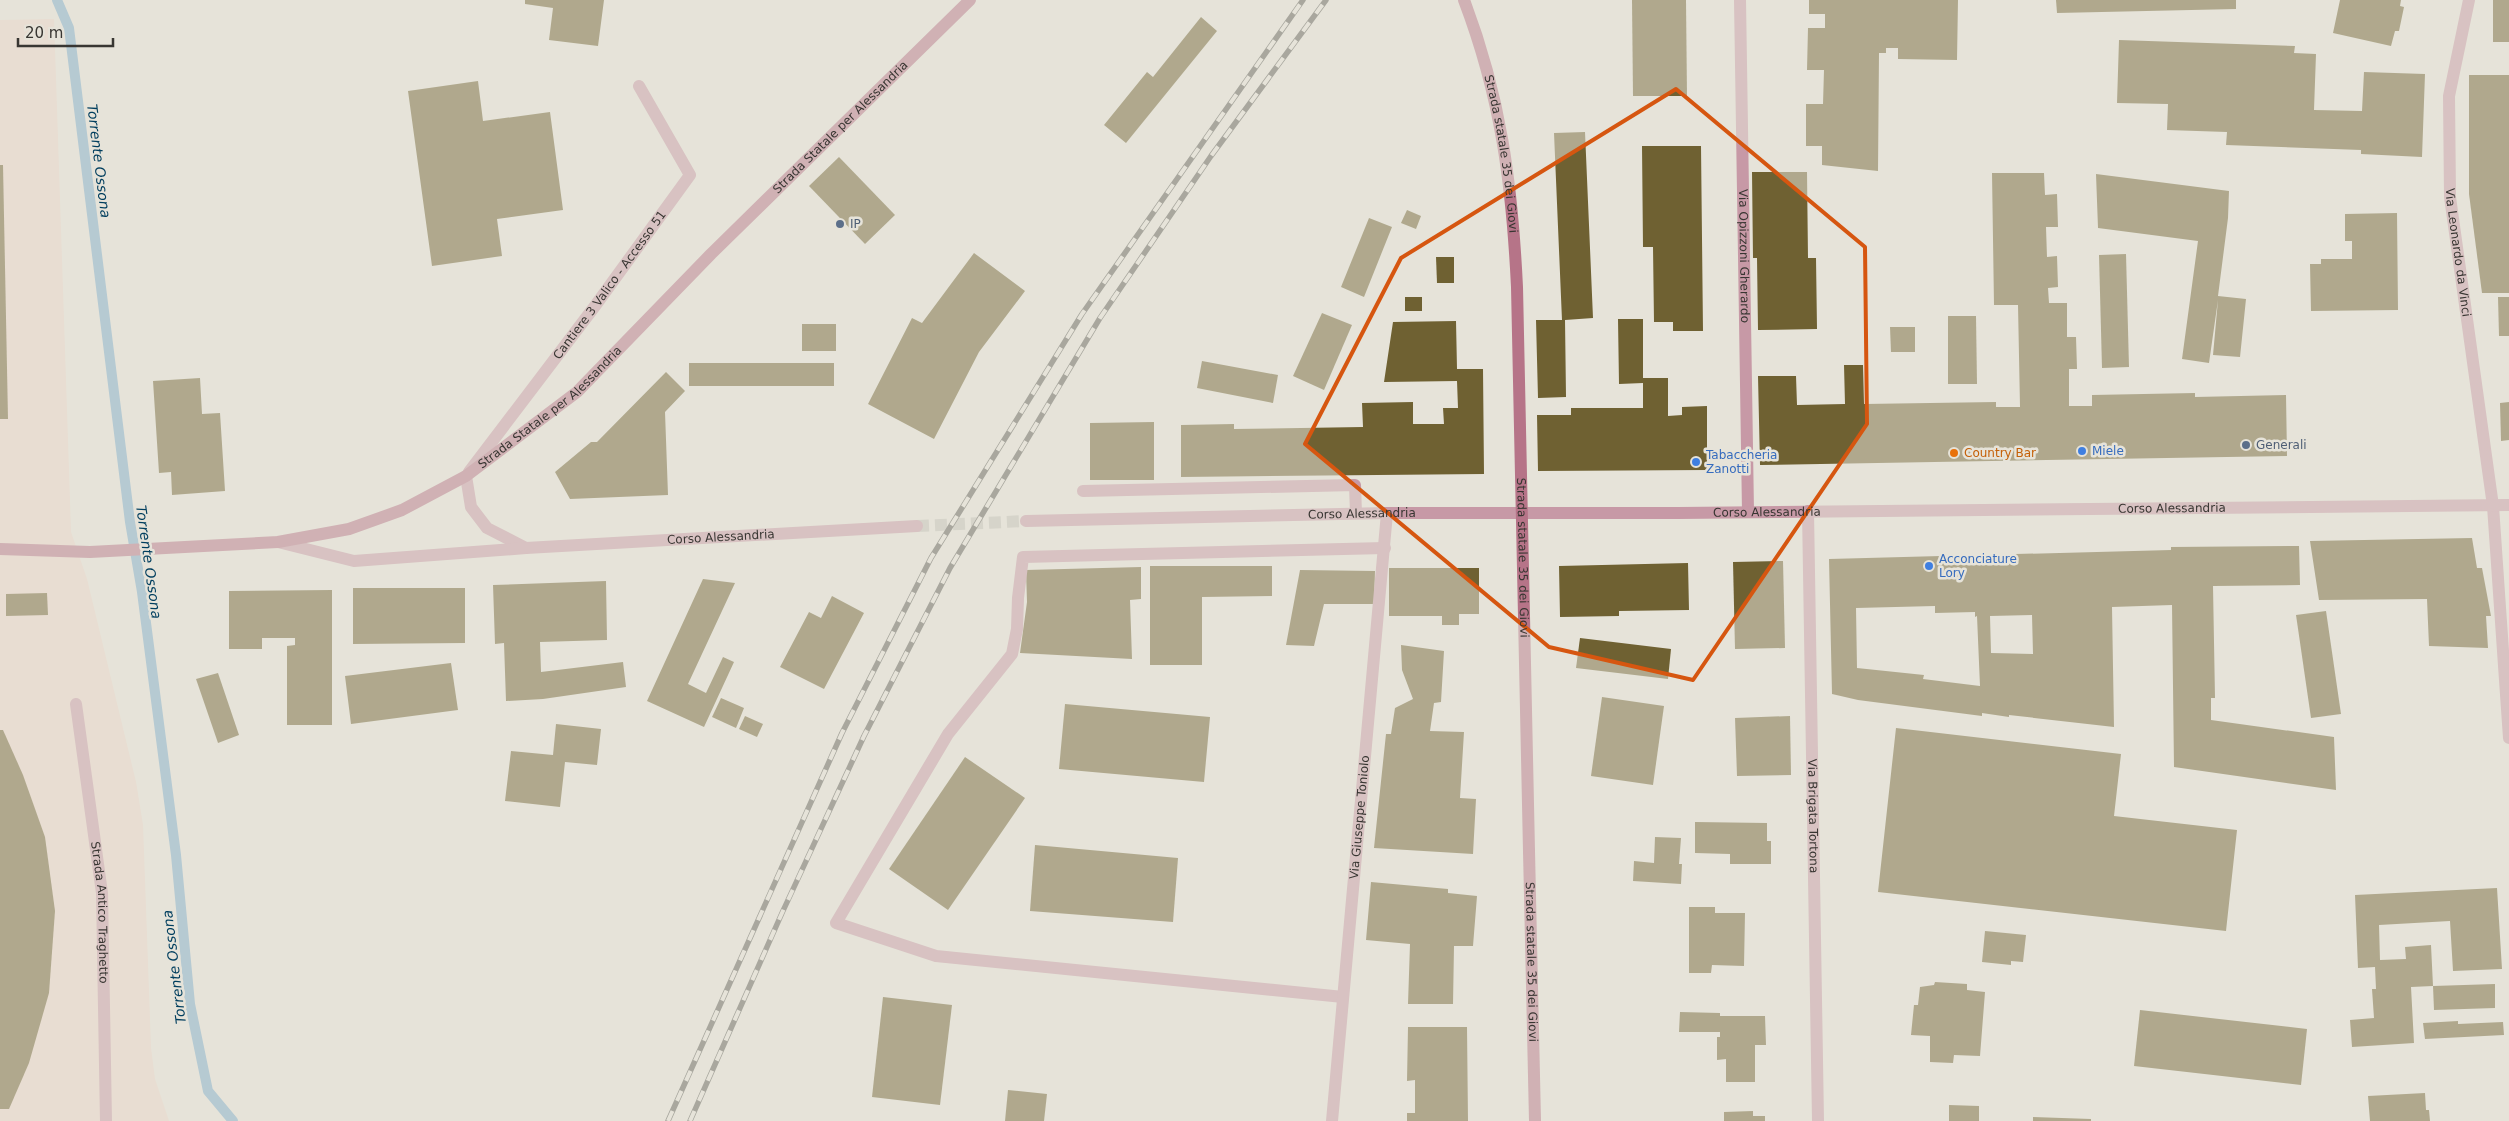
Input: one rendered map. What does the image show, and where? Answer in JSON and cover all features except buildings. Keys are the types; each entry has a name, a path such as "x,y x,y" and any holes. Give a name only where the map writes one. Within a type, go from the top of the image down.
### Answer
{"main road":[{"name":"Strada Statale per Alessandria","path":"0,549 90,552 181,549 278,542 349,529 402,510 466,476 577,392 711,254 970,0"},
{"name":"Strada statale 35 dei Giovi","path":"1464,0 1492,83 1503,136 1513,205 1518,287 1535,1121"}],"street":[{"name":"Via Opizzoni Gherardo","path":"1740,0 1748,512"},
{"name":"Via Leonardo da Vinci","path":"2469,0 2449,96 2450,197 2493,506 2509,738"},
{"name":"Cantiere 3 Valico - Accesso 51","path":"466,476 595,306 690,175 639,86"},
{"path":"466,476 471,507 487,528 526,548"},
{"path":"1083,491 1354,485 1356,513"},
{"name":"Corso Alessandria","path":"1026,521 1356,513 2509,506"},
{"name":"Via Brigata Tortona","path":"1808,511 1818,1121"},
{"name":"Via Giuseppe Toniolo","path":"1332,1121 1388,513"},
{"name":"Corso Alessandria","path":"278,542 354,561 526,548 917,526"},
{"path":"1343,997 936,956 836,923 948,734 1012,654 1017,629 1018,598 1023,557 1385,548"},
{"name":"Strada Antico Traghetto","path":"76,704 102,893 106,1121"}],"highlighted area":[{"path":"1676,89 1865,247 1867,424 1693,680 1549,647 1305,444 1401,258"}],"shaded area":[{"path":"54,19 71,532 87,579 136,782 143,825 151,1048 155,1079 169,1121 0,1121 0,20"}],"waterway":[{"name":"Torrente Ossona","path":"57,0 69,28 130,522 142,592 176,855 190,1004 208,1091 233,1121"}],"tunnel":[{"path":"917,526 1026,521"}],"railway":[{"path":"668,1121 842,733 931,558 1082,314 1303,0"},
{"path":"690,1121 782,913 864,736 950,568 1100,318 1211,156 1326,0"}],"place":[{"name":"IP","path":"840,224"},
{"name":"Generali","path":"2246,445"},
{"name":"Miele","path":"2082,451"},
{"name":"Country Bar","path":"1954,453"},
{"name":"Tabaccheria Zanotti","path":"1696,462"},
{"name":"Acconciature Lory","path":"1929,566"}]}
